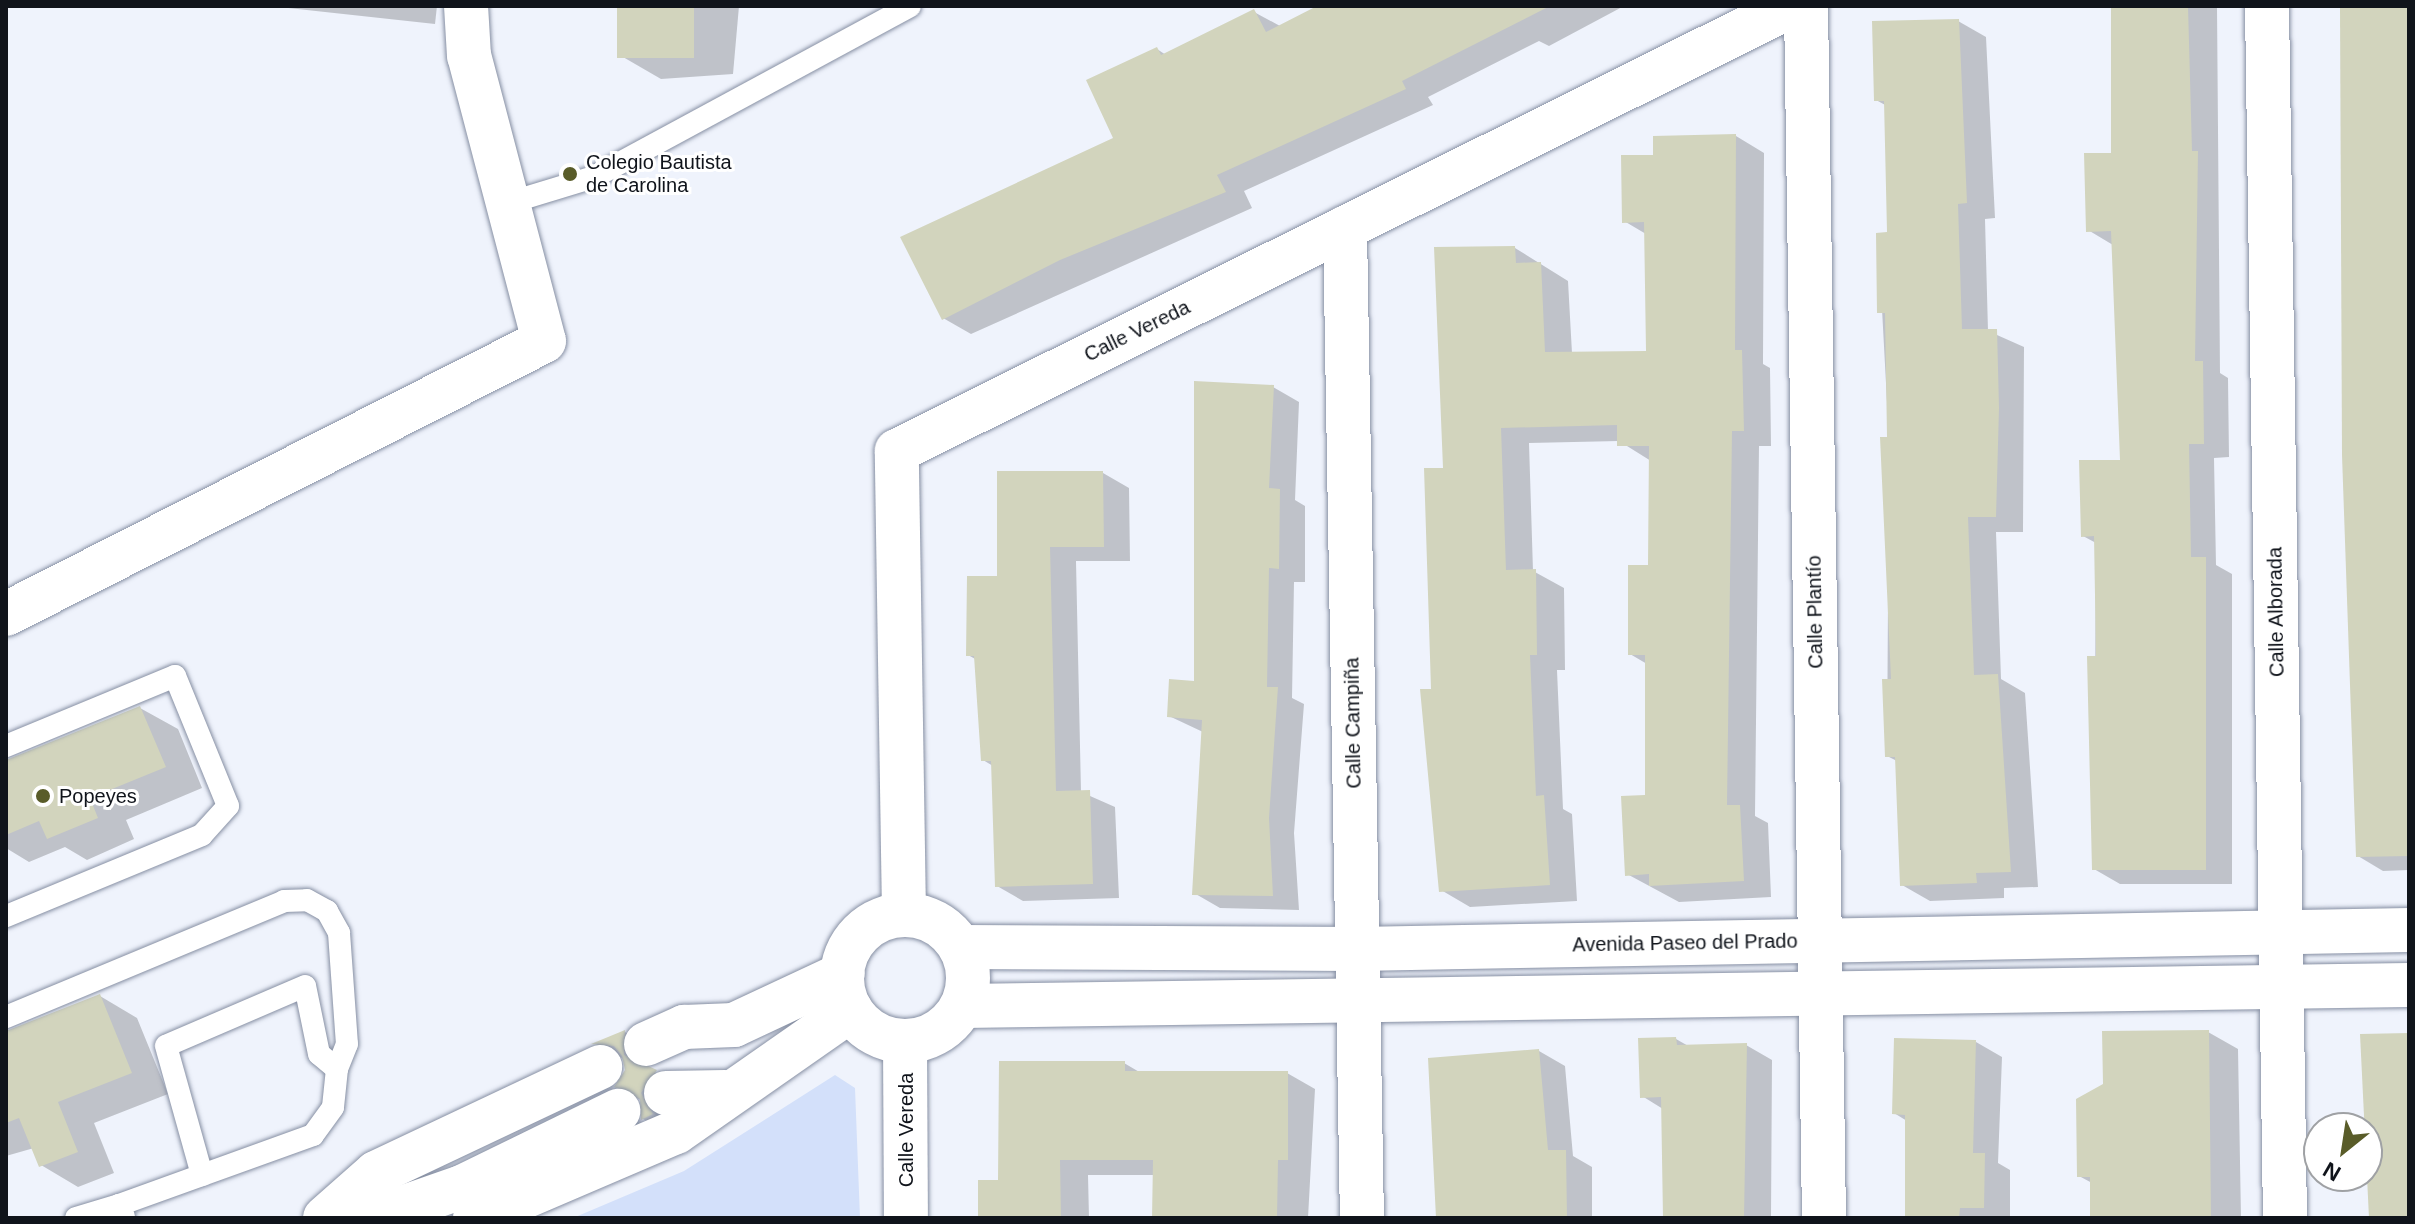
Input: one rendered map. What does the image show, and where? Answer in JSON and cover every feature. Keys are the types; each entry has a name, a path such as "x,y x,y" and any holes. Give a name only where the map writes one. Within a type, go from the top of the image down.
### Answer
{"street":[{"path":"6,614 544,341 505,204 469,56 466,6"},
{"name":"Calle Vereda","path":"904,914 897,451 1791,6"},
{"name":"Calle Plantío","path":"1806,6 1824,1218"},
{"name":"Calle Alborada","path":"2267,6 2285,1218"},
{"name":"Calle Campiña","path":"1345,228 1362,1218"},
{"path":"475,1218 676,1132 847,992 855,937 877,920 904,914 938,922 962,947 970,976 963,1006 939,1032 905,1041 883,1038 847,992"},
{"name":"Avenida Paseo del Prado","path":"962,947 1357,949 2409,930"},
{"path":"963,1006 1358,1004 2409,985"},
{"path":"646,1044 684,1027 734,1025 847,992"},
{"name":"Calle Vereda","path":"905,1041 906,1218"},
{"path":"325,1218 376,1173 600,1067"},
{"path":"666,1093 725,1092"},
{"path":"373,1218 462,1187 618,1111"}],"lane":[{"path":"505,204 594,177 910,6"},
{"path":"6,746 175,676 228,806 202,835 6,916"},
{"path":"6,1017 284,901 307,900 327,911 339,933 347,1044 337,1069 333,1107 313,1135 202,1175 121,1212 76,1218"},
{"path":"202,1175 166,1046 305,986 319,1054 337,1069"}],"shaded area":[{"path":"835,1075 855,1088 860,1218 573,1218 684,1171"}],"building":[{"path":"617,6 694,6 694,58 617,58"},
{"path":"1317,6 1550,6 1402,81 1406,89 1217,175 1226,192 1060,260 942,320 900,237 1113,138 1086,80 1157,47 1161,55 1254,9 1266,32"},
{"path":"2111,6 2188,6 2192,151 2198,151 2195,361 2203,361 2204,444 2189,444 2191,557 2206,557 2206,870 2092,870 2087,656 2096,656 2094,536 2081,537 2079,460 2120,460 2111,231 2086,232 2084,153 2111,153"},
{"path":"2340,6 2409,6 2409,856 2356,857 2342,455"},
{"path":"1959,19 1967,203 1958,204 1962,329 1997,329 1999,408 1996,517 1968,517 1974,675 1998,674 2011,872 1976,873 1977,883 1900,886 1895,757 1885,757 1882,679 1891,679 1880,437 1887,437 1885,313 1877,313 1876,233 1887,232 1884,101 1874,101 1872,21"},
{"path":"1736,134 1735,350 1742,350 1744,431 1732,431 1727,805 1740,805 1744,881 1649,886 1649,874 1625,876 1621,796 1645,795 1645,655 1628,655 1628,565 1648,565 1649,446 1617,446 1617,425 1501,428 1506,570 1536,569 1537,655 1530,655 1536,796 1544,795 1550,885 1439,892 1420,689 1431,689 1424,468 1443,468 1434,247 1515,246 1516,263 1541,262 1545,352 1646,351 1644,222 1622,223 1621,155 1653,155 1653,136"},
{"path":"1194,381 1274,385 1269,488 1280,489 1279,569 1269,568 1267,687 1278,687 1269,818 1273,896 1192,895 1202,720 1167,717 1169,679 1194,681"},
{"path":"997,471 1103,471 1104,547 1050,547 1056,791 1090,790 1093,884 995,887 991,761 981,761 974,656 966,656 967,576 997,576"},
{"path":"140,706 166,767 90,798 98,818 47,839 39,821 6,835 6,760"},
{"path":"100,994 132,1073 58,1102 78,1152 39,1167 19,1118 6,1123 6,1031"},
{"path":"625,1030 624,1055 657,1070 641,1093 653,1114 641,1120 640,1099 614,1087 625,1070 622,1056 614,1046 591,1044"},
{"path":"2209,1030 2211,1218 2090,1218 2090,1177 2077,1177 2076,1099 2103,1084 2102,1031"},
{"path":"2409,1033 2409,1218 2369,1218 2368,1192 2383,1192 2383,1112 2364,1112 2360,1034"},
{"path":"1676,1037 1677,1045 1747,1043 1744,1218 1663,1218 1661,1097 1640,1098 1638,1038"},
{"path":"1894,1038 1976,1040 1973,1153 1985,1153 1984,1208 1960,1208 1959,1218 1905,1218 1905,1115 1892,1114"},
{"path":"1539,1049 1548,1150 1566,1150 1567,1218 1436,1218 1428,1058"},
{"path":"999,1061 1125,1061 1125,1071 1288,1071 1288,1160 1278,1160 1277,1218 1152,1218 1153,1160 1060,1160 1061,1218 978,1218 978,1180 998,1180"}],"place":[{"name":"Colegio Bautista de Carolina","path":"570,174"},
{"name":"Popeyes","path":"43,796"}]}
